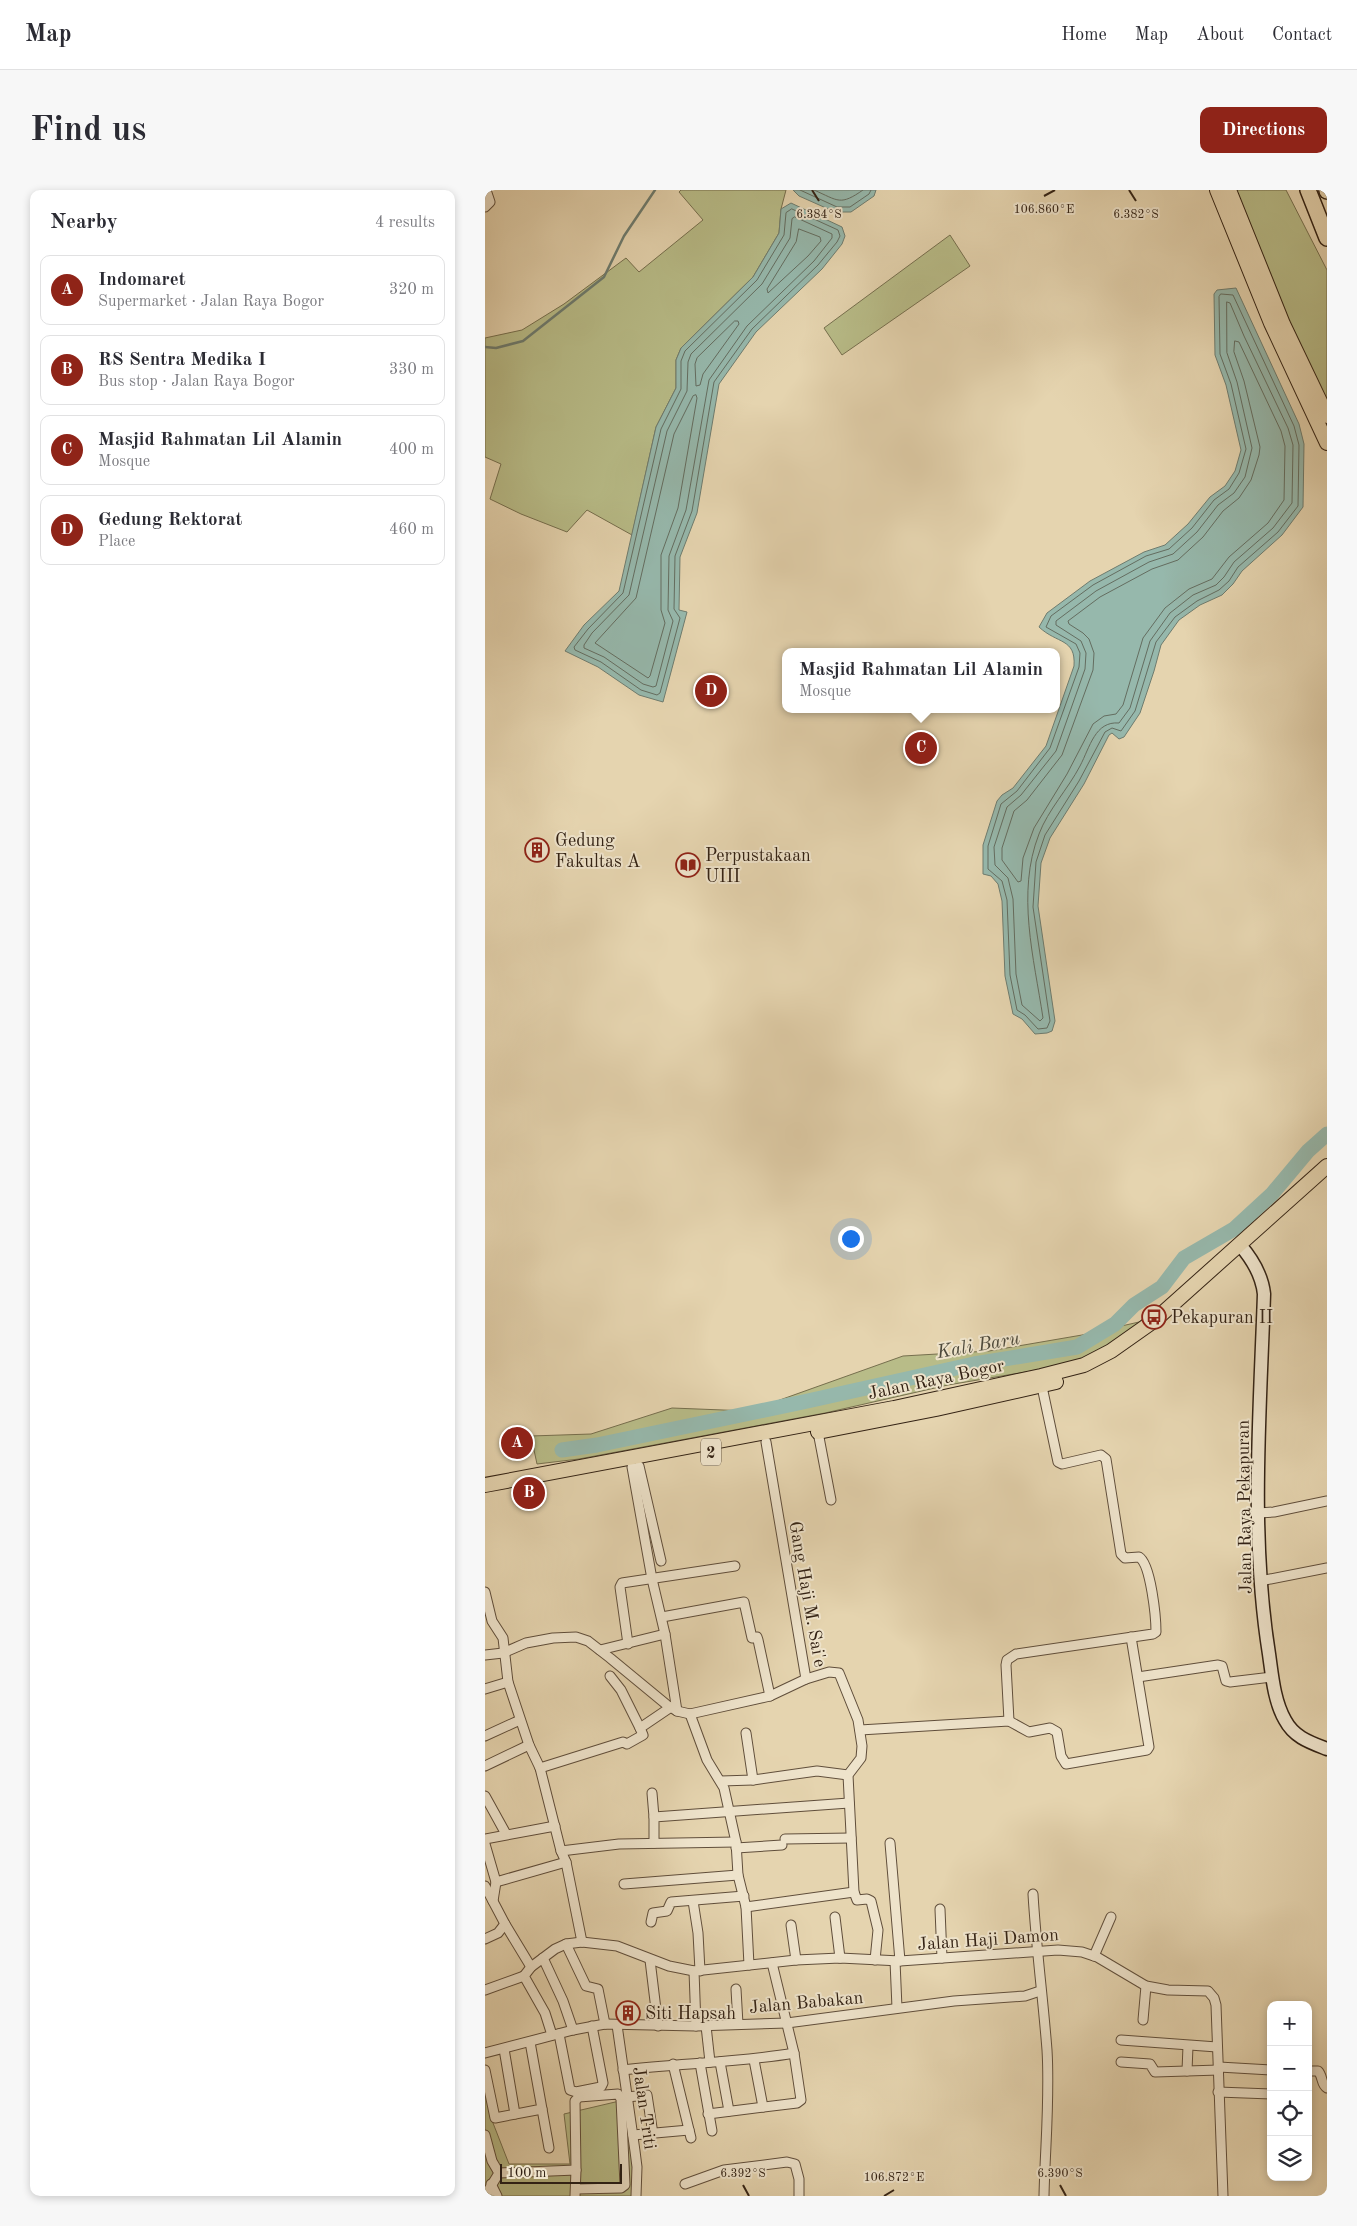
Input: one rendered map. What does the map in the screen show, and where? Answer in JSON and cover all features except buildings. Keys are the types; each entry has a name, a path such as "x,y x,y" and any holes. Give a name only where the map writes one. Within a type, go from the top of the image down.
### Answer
{"highway":[{"path":"1217,190 1275,331 1327,443"},
{"path":"1229,190 1283,324 1327,416"},
{"path":"1308,190 1327,238"},
{"name":"Jalan Raya Bogor","path":"485,1485 842,1423 1086,1373 1129,1349 1161,1327 1327,1166"},
{"name":"Jalan Raya Bogor","path":"1243,1249 1327,1177"},
{"name":"Jalan Raya Bogor","path":"485,1494 818,1432 842,1423"}],"main road":[{"name":"Jalan Raya Pekapuran","path":"1243,1249 1258,1270 1263,1283 1264,1294 1259,1459 1260,1581 1273,1677 1281,1712 1289,1727 1302,1739 1327,1748"}],"street":[{"path":"485,207 490,202 486,190"},
{"path":"1009,1721 1006,1665 1011,1657 1016,1654 1153,1634 1156,1632 1152,1594 1144,1562 1139,1557 1125,1558 1121,1554 1108,1463 1105,1457 1101,1455 1062,1464 1058,1462 1041,1381"},
{"path":"818,1432 831,1500"},
{"name":"Gang Haji M. Sai'e","path":"674,1709 690,1714 770,1696 806,1679 765,1442"},
{"path":"635,1466 661,1561"},
{"path":"635,1466 652,1579 665,1634 674,1709"},
{"path":"1259,1513 1274,1512 1327,1501"},
{"path":"628,1644 620,1585 624,1582 735,1566"},
{"path":"1260,1581 1327,1568"},
{"path":"485,1592 495,1628 502,1635 508,1682 529,1745 540,1768 561,1851 566,1862 582,1942"},
{"path":"662,1617 744,1602 752,1638 757,1637 758,1640 770,1696"},
{"path":"485,1628 495,1628"},
{"path":"600,1650 665,1634"},
{"path":"485,1654 503,1653 525,1644 553,1638 576,1637 588,1641 674,1709"},
{"path":"860,1730 1009,1721 1029,1732 1050,1728 1055,1730 1061,1756 1066,1764 1147,1750 1149,1747 1131,1637"},
{"path":"1138,1677 1218,1665 1222,1666 1225,1678 1230,1682 1273,1677"},
{"path":"806,1679 829,1672 839,1674 852,1702 860,1730 861,1758 848,1775 854,1892 857,1900 867,1899 871,1901 878,1930 875,1960"},
{"path":"540,1768 623,1742 627,1744 643,1735 621,1690 610,1676"},
{"path":"485,1690 508,1682"},
{"path":"640,1728 674,1709"},
{"path":"690,1714 707,1760 721,1781 736,1845 738,1875 746,1907 749,1965"},
{"path":"485,1736 521,1720"},
{"path":"746,1733 753,1780"},
{"path":"485,1766 529,1745"},
{"path":"721,1781 753,1780 817,1771 848,1775"},
{"path":"652,1793 655,1843"},
{"path":"485,1796 506,1834"},
{"path":"654,1817 849,1803"},
{"path":"485,1839 555,1826"},
{"path":"561,1851 583,1847 655,1843 736,1845 851,1838"},
{"path":"890,1843 897,1961 897,2008"},
{"path":"485,1844 496,1882 493,1902"},
{"path":"496,1882 566,1862"},
{"path":"624,1884 738,1875"},
{"path":"485,1886 531,1967"},
{"path":"746,1907 854,1892"},
{"path":"1033,1894 1036,1951 1047,2050 1048,2093 1044,2196"},
{"path":"651,1922 653,1913 667,1911 671,1902 744,1896"},
{"path":"693,1901 698,1933 696,2026"},
{"path":"939,1909 942,1958"},
{"path":"835,1917 840,1958"},
{"path":"1094,1956 1111,1917"},
{"path":"485,1939 493,1937 505,1924"},
{"path":"485,1990 524,1976 531,1967 566,1944 582,1942 617,1946 650,1960 697,1971 796,1960 791,1925"},
{"path":"566,1944 586,1986 598,1988 605,2024"},
{"name":"Jalan Haji Damon","path":"796,1960 840,1958 897,1961 1058,1950 1082,1952 1094,1956 1147,1986 1168,1990 1208,1991 1212,1993 1216,2005 1223,2196"},
{"path":"543,1958 563,2001 573,2030"},
{"path":"650,1960 658,2026"},
{"path":"708,2114 797,2103 801,2100 794,2053 772,1963"},
{"path":"524,1976 556,2035 570,2090 576,2092 601,2087 603,2083 592,2026"},
{"path":"1143,2020 1147,1986"},
{"path":"736,1989 738,2024"},
{"name":"Jalan Babakan","path":"485,2053 573,2030 605,2024 707,2026 787,2024 897,2008 1025,1996 1040,1991"},
{"name":"Jalan Triti","path":"617,2025 637,2167 636,2196"},
{"path":"707,2026 709,2062"},
{"path":"1121,2040 1188,2046 1217,2046"},
{"path":"530,2042 549,2148"},
{"path":"1187,2071 1188,2046"},
{"path":"504,2048 515,2114"},
{"path":"623,2070 673,2064 754,2060 794,2053"},
{"path":"754,2060 763,2106"},
{"path":"720,2062 729,2111"},
{"path":"1121,2062 1150,2064 1155,2072 1219,2069 1267,2070"},
{"path":"699,2063 712,2131"},
{"path":"633,2135 690,2134 673,2064"},
{"path":"485,2070 495,2118 542,2109"},
{"path":"1312,2071 1318,2072 1327,2088"},
{"path":"1218,2092 1267,2094"},
{"path":"618,2094 621,2099 625,2185 621,2188 576,2192 575,2101 579,2097 618,2094"},
{"path":"627,2097 647,2095 653,2134"},
{"path":"485,2135 492,2160 499,2173"},
{"path":"685,2184 724,2170 787,2162 795,2164 799,2196"},
{"path":"485,2196 488,2184 499,2173 575,2170"},
{"path":"488,2184 497,2196"}],"green space":[{"path":"681,190 786,190 781,209 779,233 753,277 681,348 676,360 676,388 656,427 632,535 587,510 567,532 521,514 490,499 501,464 485,457 485,338 522,330 564,304 626,258 639,272 703,220 679,192"},
{"path":"1235,190 1286,190 1327,270 1327,401 1279,302"},
{"path":"950,235 970,266 842,355 824,328"},
{"path":"1178,1292 1152,1322 1079,1363 948,1385 825,1413 579,1459 537,1464 531,1436 591,1434 672,1408 749,1411 903,1356 989,1351 1082,1335 1139,1322"},
{"path":"485,2083 493,2123 509,2164 570,2164 564,2114 628,2099 639,2196 485,2196"}],"water":[{"path":"793,190 876,190 874,196 851,212 835,212 799,196"},
{"path":"791,203 842,227 845,236 842,244 822,269 756,332 719,384 697,513 680,557 679,610 687,612 663,702 639,695 598,667 565,651 584,625 619,591 656,427 676,388 676,360 681,348 753,277 779,233 781,209"},
{"path":"1236,288 1299,424 1304,444 1303,507 1282,535 1242,571 1222,595 1200,605 1179,620 1161,645 1140,713 1124,737 1119,739 1112,733 1109,735 1084,784 1050,838 1041,863 1038,906 1055,1021 1052,1031 1035,1034 1022,1019 1013,1014 1005,976 1002,901 998,884 991,876 983,874 983,845 997,801 1002,795 1013,788 1046,746 1058,713 1060,713 1060,706 1074,666 1074,657 1069,646 1039,627 1047,613 1090,581 1144,552 1165,545 1188,524 1210,497 1225,486 1235,471 1241,450 1226,385 1215,355 1214,294 1217,290"}],"waterway":[{"path":"485,347 496,348 523,341 604,277 624,236 655,190"},
{"name":"Kali Baru","path":"562,1450 597,1445 974,1364 1077,1347 1115,1324 1134,1305 1162,1287 1184,1258 1234,1229 1272,1194 1308,1151 1327,1134"}],"place":[{"name":"Gedung Rektorat","path":"711,691"},
{"name":"Masjid Rahmatan Lil Alamin","path":"921,748"},
{"name":"Gedung Fakultas A","path":"537,850"},
{"name":"Perpustakaan UIII","path":"688,865"},
{"name":"Pekapuran II","path":"1154,1317"},
{"name":"Indomaret","path":"517,1443"},
{"name":"RS Sentra Medika I","path":"529,1493"},
{"name":"Siti Hapsah","path":"628,2013"}]}
